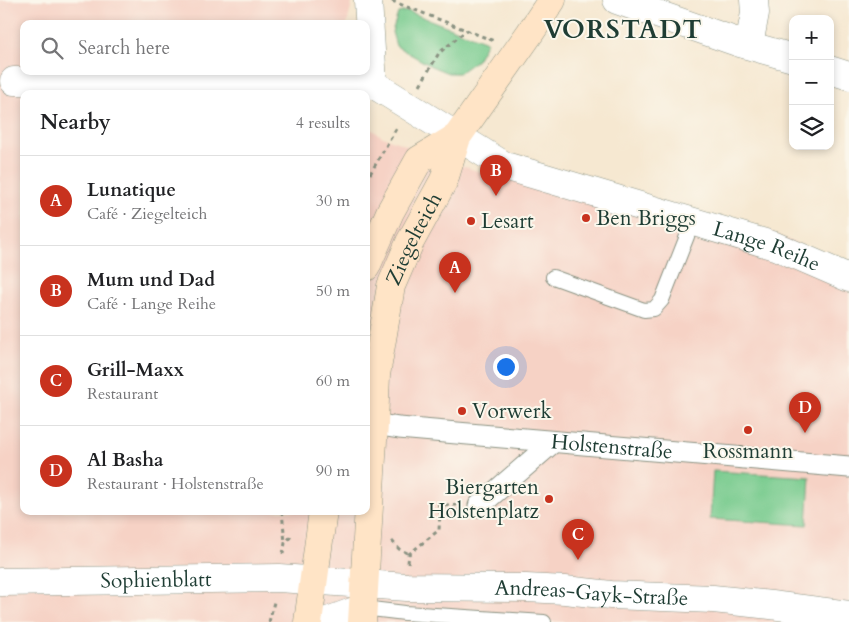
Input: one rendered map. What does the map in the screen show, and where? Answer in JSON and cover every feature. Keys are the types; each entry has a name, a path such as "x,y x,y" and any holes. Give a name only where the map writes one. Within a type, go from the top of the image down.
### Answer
{"main road":[{"name":"Ziegelteich","path":"370,490 376,375 392,286 410,242 444,180 457,137 552,0"},
{"name":"Ziegelteich","path":"370,258 390,212 419,160 457,137"},
{"path":"308,622 322,515"},
{"name":"Ziegelteich","path":"363,605 368,515"}],"street":[{"path":"368,0 369,20"},
{"path":"617,0 749,46 789,57"},
{"path":"749,46 755,13 754,0"},
{"path":"14,81 90,76 165,82 373,84 370,34"},
{"path":"834,71 849,76"},
{"name":"Lange Reihe","path":"373,84 505,166 775,246 849,278"},
{"name":"Holstenstraße","path":"374,424 553,442 849,467"},
{"path":"479,506 553,442"},
{"path":"480,482 506,482"},
{"name":"Sophienblatt","path":"0,582 279,578 314,581 363,605"},
{"name":"Andreas-Gayk-Straße","path":"363,605 424,587 536,588 611,595 713,599 771,604 849,615"},
{"path":"325,622 363,605"}],"lane":[{"path":"553,278 644,310 654,308 662,300 693,221"},
{"path":"363,605 405,612 544,622"}],"path":[{"path":"389,0 518,50"},
{"path":"370,174 439,53 467,30"},
{"path":"409,554 439,530 440,512 479,511 479,506"},
{"path":"282,515 285,543"}],"shaded area":[{"path":"0,0 353,0 348,20 20,20 20,75 24,75 24,90 20,90 20,515 370,515 370,129 383,137 485,174 766,230 849,268 849,622 0,622"}],"green space":[{"path":"407,11 487,42 477,60 459,73 448,73 431,66 396,46 392,32 398,13"},
{"path":"713,471 810,477 807,525 710,519"}],"place":[{"name":"Mum und Dad","path":"496,196"},
{"name":"Ben Briggs","path":"586,218"},
{"name":"Lesart","path":"471,221"},
{"name":"Lunatique","path":"455,293"},
{"name":"Vorwerk","path":"462,411"},
{"name":"Rossmann","path":"748,430"},
{"name":"Al Basha","path":"805,433"},
{"name":"Biergarten Holstenplatz","path":"549,499"},
{"name":"Grill-Maxx","path":"578,560"}],"district":[{"name":"VORSTADT","path":"623,29"}]}
